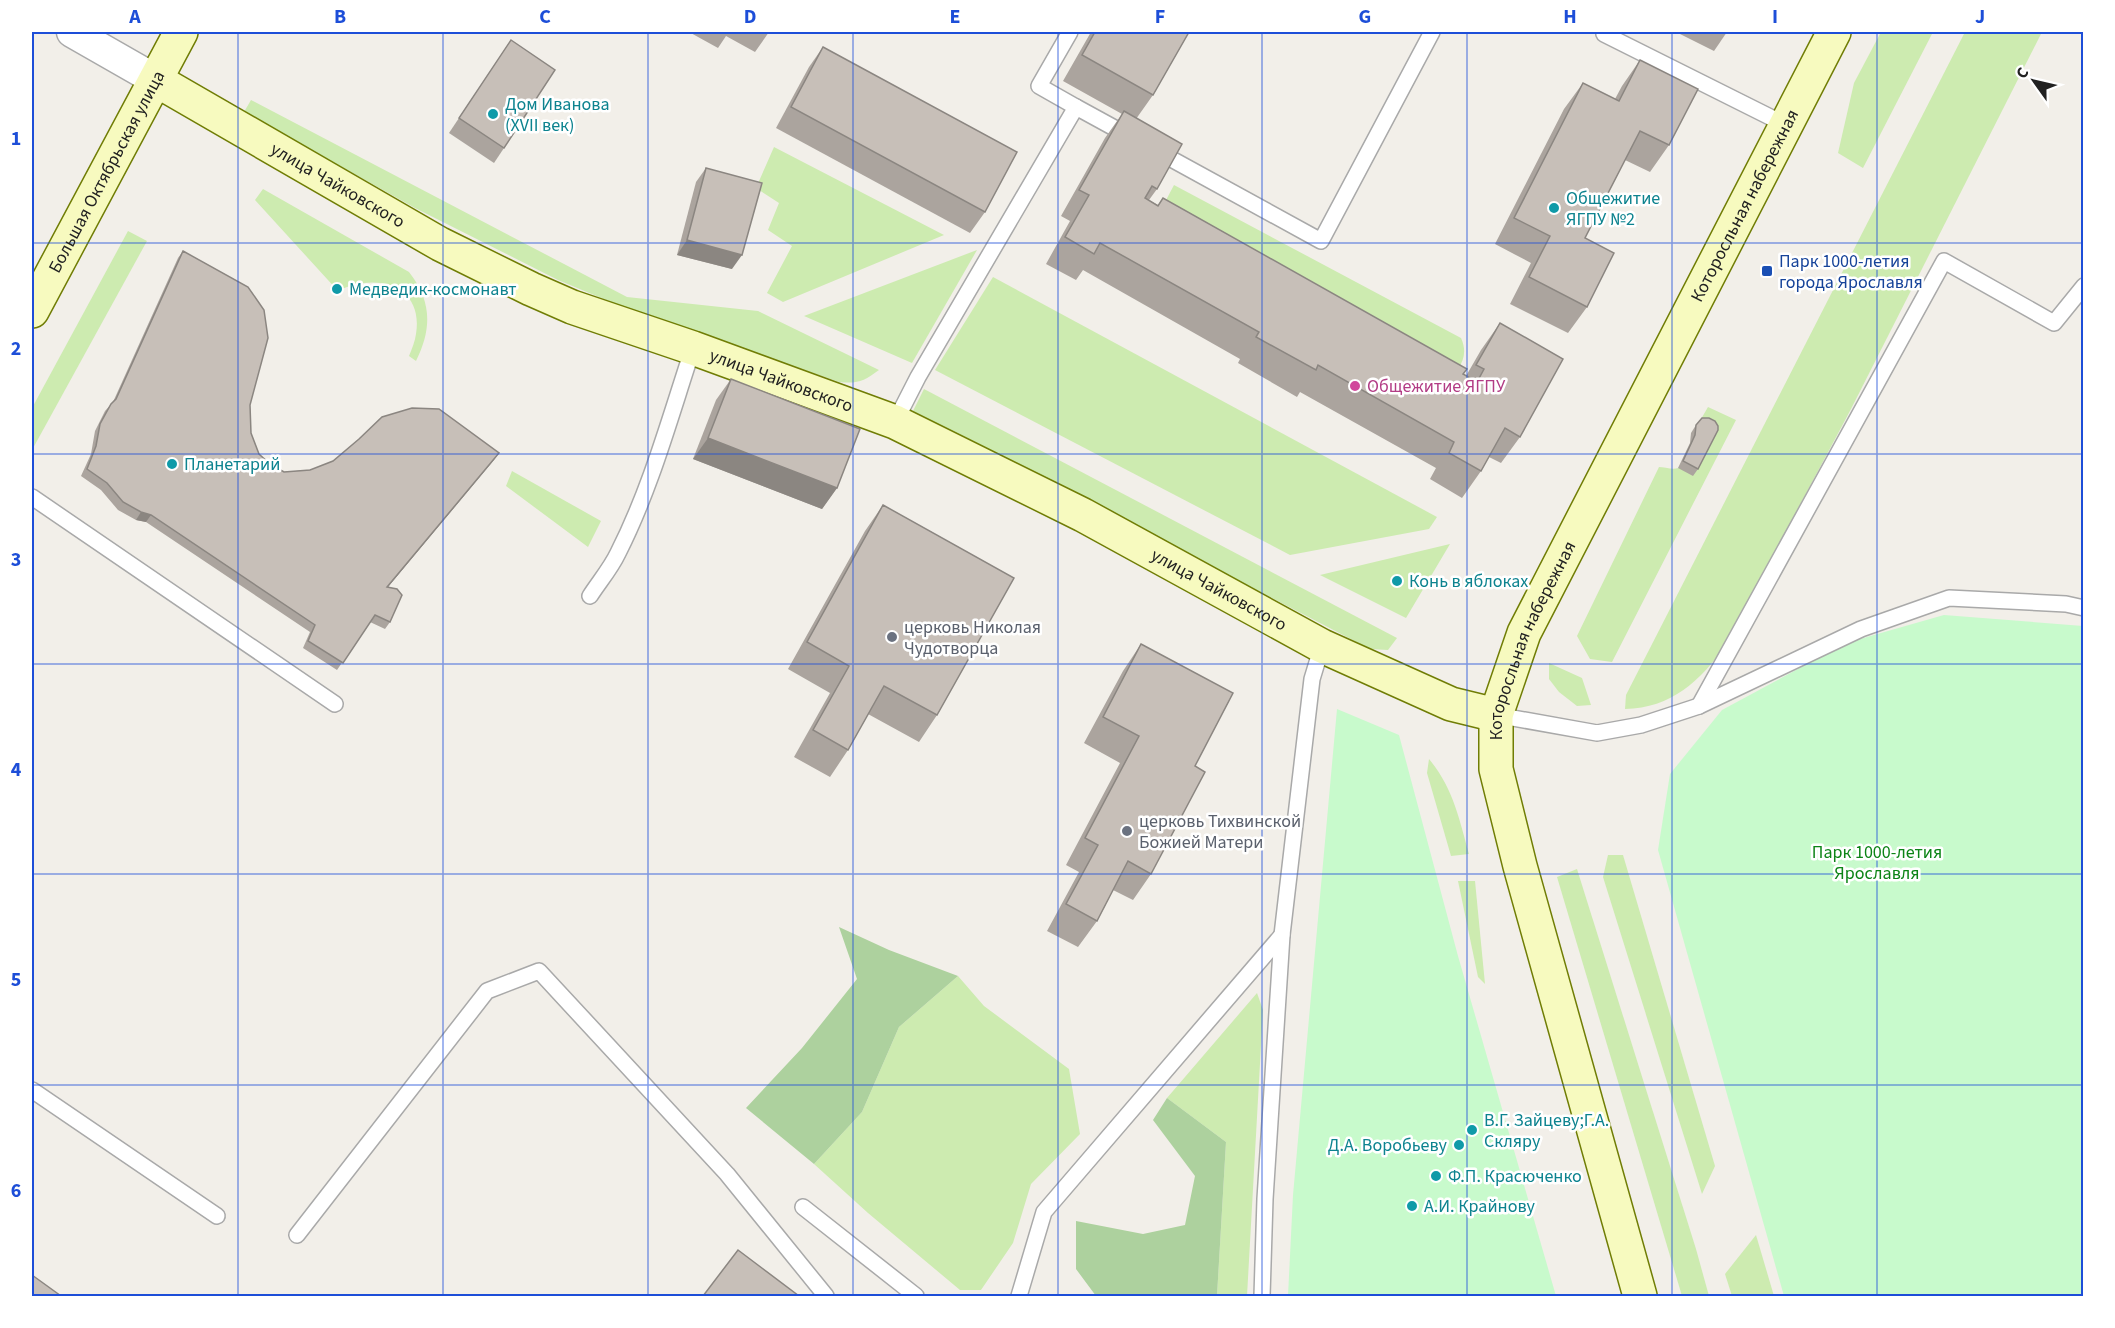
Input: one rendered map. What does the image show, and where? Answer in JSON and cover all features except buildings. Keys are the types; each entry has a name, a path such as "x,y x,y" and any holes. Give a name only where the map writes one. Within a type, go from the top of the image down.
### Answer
{"main road":[{"name":"Большая Октябрьская улица","path":"32,311 181,32"},
{"name":"Которосльная набережная","path":"1640,1296 1520,867 1496,769 1496,715 1524,633 1834,32"},
{"name":"улица Чайковского","path":"156,80 440,244 572,307 693,348 895,422 1083,515 1322,646 1451,704 1496,715"}],"street":[{"name":"улица Чайковского","path":"72,32 156,80"}],"lane":[{"path":"1070,32 1039,86 1321,241 1432,32"},
{"path":"1604,34 1786,125"},
{"path":"895,422 918,377 1076,107"},
{"path":"1699,706 1944,261 2054,323 2084,286"},
{"path":"590,596 617,555 637,512 669,426 693,348"},
{"path":"32,496 335,704"},
{"path":"1496,715 1597,732 1641,725 1699,706 1861,629 1948,598 2066,604 2084,608"},
{"path":"1262,1296 1265,1199 1282,935 1312,679 1322,646"},
{"path":"1019,1296 1044,1212 1282,935"},
{"path":"297,1235 487,991 538,971 727,1174 826,1296"},
{"path":"32,1090 218,1216"},
{"path":"803,1207 916,1296"}],"green space":[{"path":"1881,32 1933,32 1863,168 1838,153 1854,83"},
{"path":"1965,32 2042,32 1851,409 1726,644 1695,681 1671,698 1657,704 1625,709 1626,695"},
{"path":"251,100 627,297 758,311 879,370 860,381 839,382 623,307 558,280 415,208 244,112"},
{"path":"774,147 944,235 783,302 767,293 792,246 768,230 779,203 756,188"},
{"path":"1174,185 1461,338 1463,357 1459,368 1447,386 1155,221"},
{"path":"263,189 409,272 422,294 427,315 425,338 416,361 409,356 416,337 416,317 405,293 381,283 352,285 338,291 255,200"},
{"path":"128,231 147,241 32,450 32,408"},
{"path":"977,250 912,363 804,316"},
{"path":"993,277 1437,517 1429,529 1290,555 935,370"},
{"path":"924,389 1397,638 1388,650 1370,649 913,411"},
{"path":"1708,407 1736,420 1612,662 1590,659 1577,636 1659,467 1674,469 1682,466 1699,455 1711,441 1713,437 1697,426"},
{"path":"512,471 601,521 588,547 506,486"},
{"path":"1450,544 1406,618 1320,575"},
{"name":"Парк 1000-летия Ярославля","path":"1944,615 2083,626 2083,1296 1784,1296 1658,850 1670,774 1722,710 1846,643"},
{"path":"1549,663 1582,678 1591,705 1577,706 1559,692 1549,679"},
{"path":"1337,709 1399,735 1458,956 1556,1296 1288,1296 1293,1195"},
{"path":"1429,759 1450,792 1469,854 1451,856 1427,773"},
{"path":"1608,855 1623,855 1715,1166 1702,1194 1603,877"},
{"path":"1577,869 1709,1296 1682,1296 1557,877"},
{"path":"1458,881 1475,881 1485,984 1478,977"},
{"path":"839,927 889,950 958,976 899,1027 862,1112 814,1164 746,1108 802,1048 857,979"},
{"path":"958,976 984,1006 1069,1069 1080,1134 1031,1184 1013,1243 981,1290 960,1290 868,1213 814,1164 862,1112 899,1027"},
{"path":"1257,993 1263,1010 1247,1296 1217,1296 1226,1142 1167,1098"},
{"path":"1167,1098 1226,1142 1217,1296 1096,1296 1076,1269 1076,1221 1143,1234 1185,1225 1195,1176 1153,1120"},
{"path":"1756,1235 1774,1296 1732,1296 1725,1274"}],"place":[{"name":"Дом Иванова (XVII век)","path":"493,114"},
{"name":"Общежитие ЯГПУ №2","path":"1554,208"},
{"name":"Парк 1000-летия города Ярославля","path":"1767,271"},
{"name":"Медведик-космонавт","path":"337,289"},
{"name":"Общежитие ЯГПУ","path":"1355,386"},
{"name":"Планетарий","path":"172,464"},
{"name":"Конь в яблоках","path":"1397,581"},
{"name":"церковь Николая Чудотворца","path":"892,637"},
{"name":"церковь Тихвинской Божией Матери","path":"1127,831"},
{"name":"В.Г. Зайцеву;Г.А. Скляру","path":"1472,1130"},
{"name":"Д.А. Воробьеву","path":"1459,1145"},
{"name":"Ф.П. Красюченко","path":"1436,1176"},
{"name":"А.И. Крайнову","path":"1412,1206"}]}
